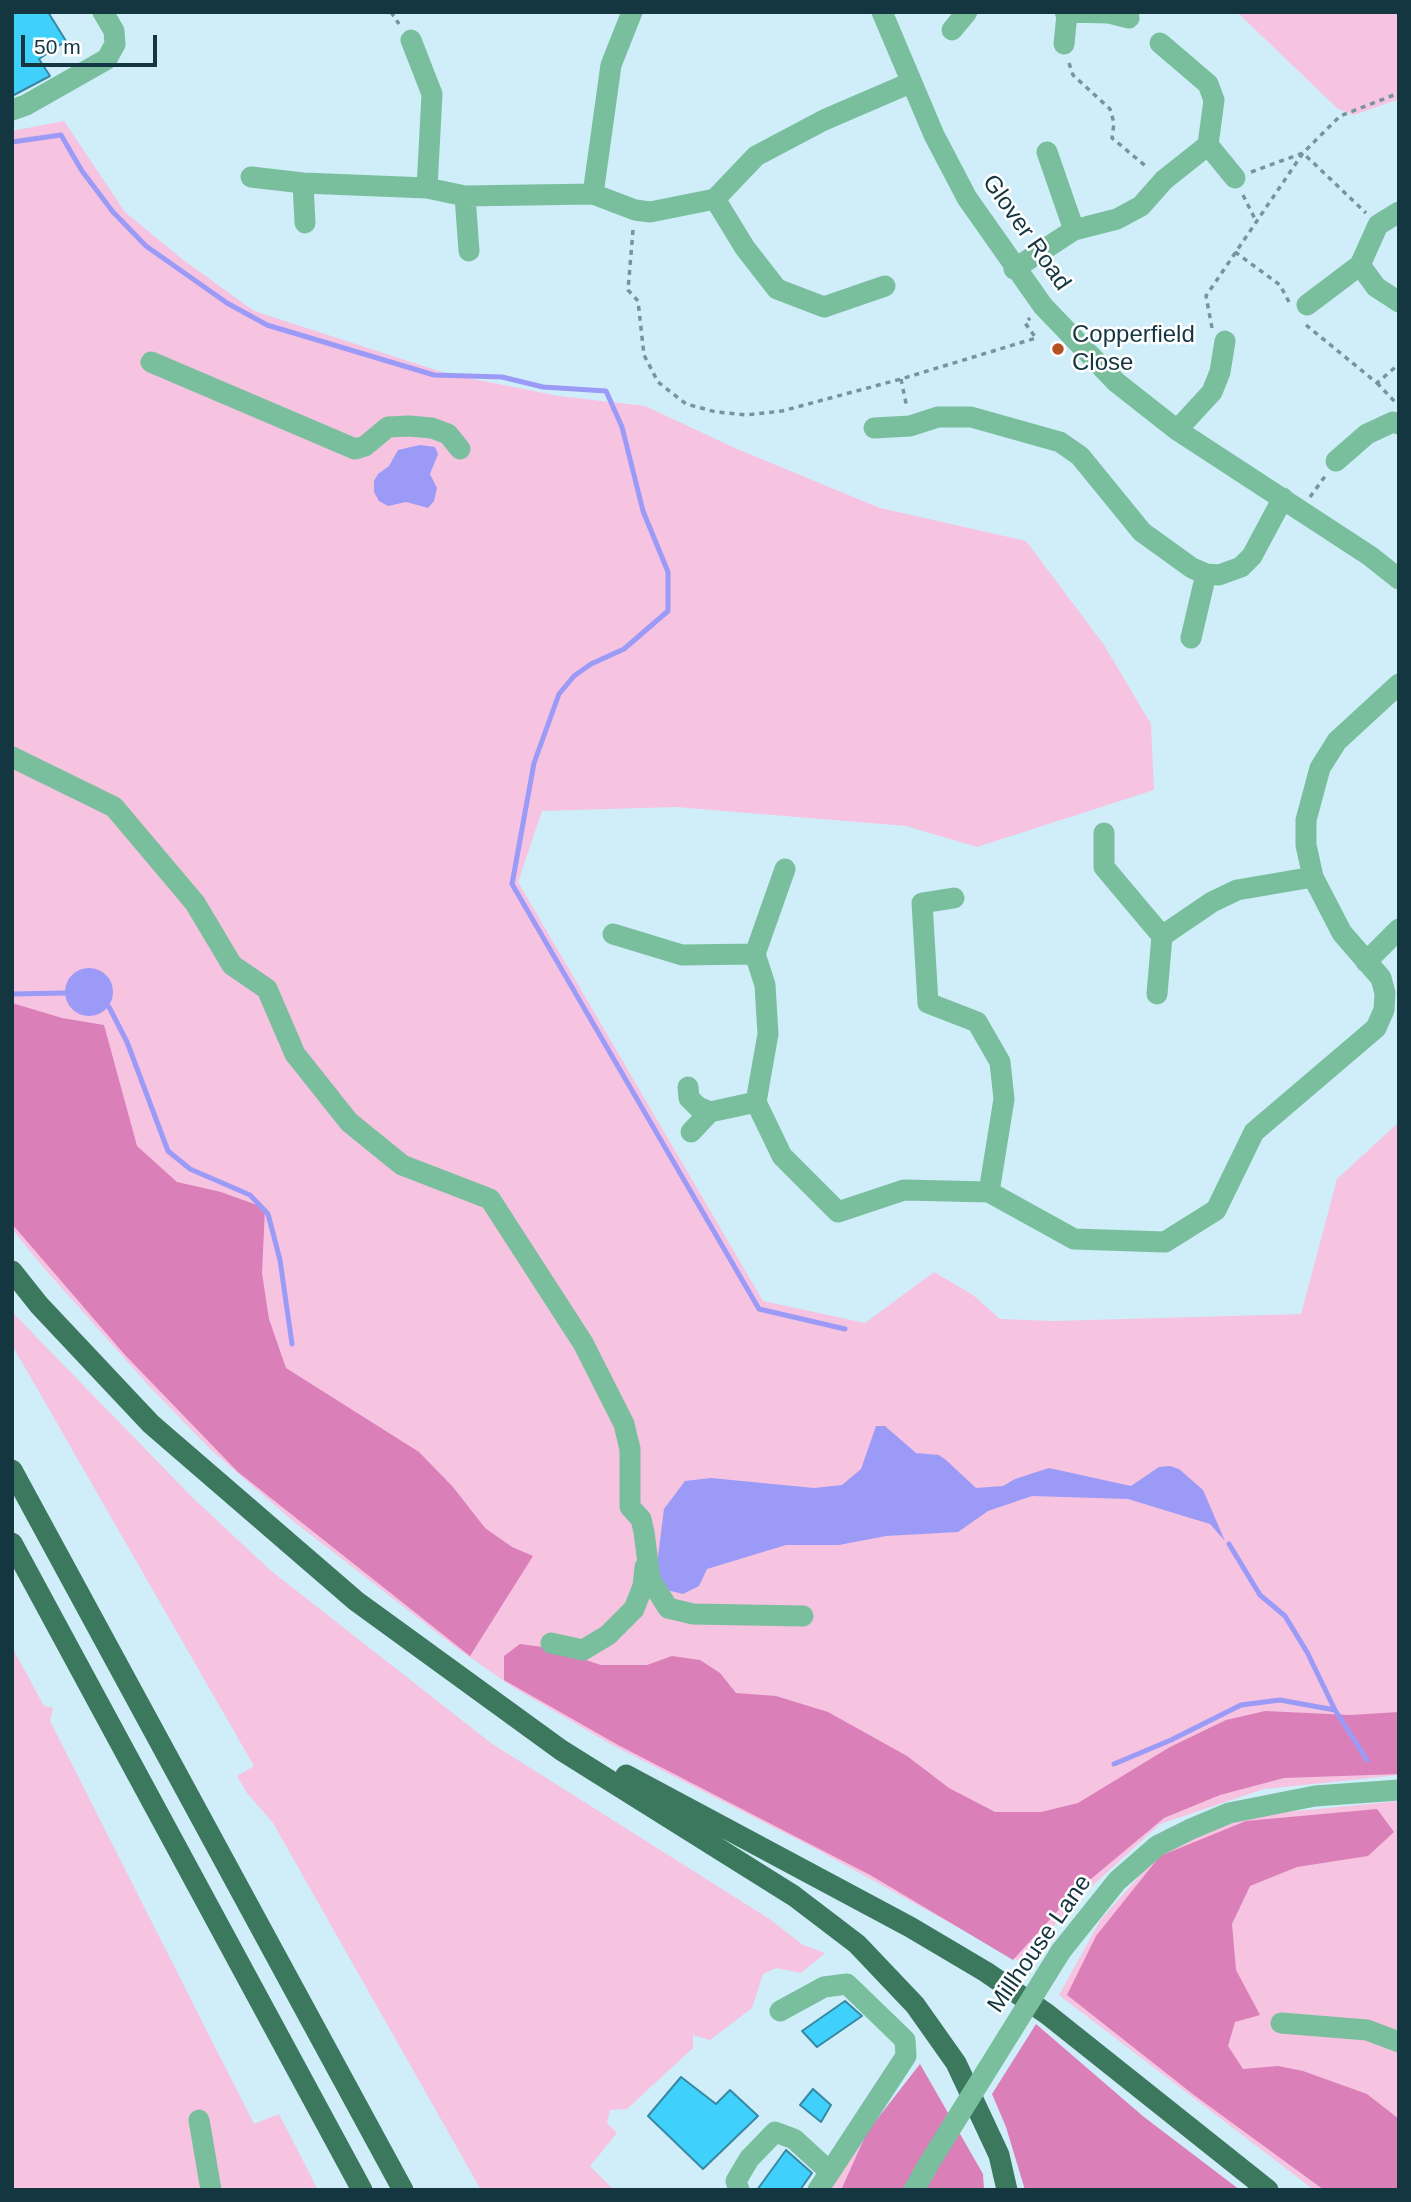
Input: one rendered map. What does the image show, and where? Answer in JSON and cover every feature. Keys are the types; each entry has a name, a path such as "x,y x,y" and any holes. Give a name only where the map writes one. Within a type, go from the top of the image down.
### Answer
{"highway":[{"path":"12,1271 39,1305 151,1424 356,1601 561,1750 794,1896 857,1944 915,2005 956,2063 999,2155 1007,2190"},
{"path":"12,1470 403,2190"},
{"path":"12,1543 300,2074 360,2190"},
{"path":"467,1682 680,1806 887,1914 986,1972 1047,2014 1268,2190"}],"street":[{"path":"12,110 26,106 107,59 115,44 114,31 103,12"},
{"path":"593,194 611,65 632,12"},
{"name":"Glover Road","path":"882,12 910,83 967,198 1014,269 1043,306 1116,382 1177,430 1301,510 1399,579"},
{"path":"952,30 967,12"},
{"path":"1064,44 1066,13 1108,13 1129,18"},
{"path":"411,40 432,94 427,188"},
{"path":"1014,269 1074,230 1117,219 1141,206 1164,180 1208,145 1214,100 1208,84 1160,43"},
{"path":"251,177 303,183 427,188 465,196 593,194 635,210 650,212 715,199 756,156 824,120 910,83"},
{"path":"1208,145 1235,178"},
{"path":"1047,152 1074,230"},
{"path":"303,183 305,223"},
{"path":"465,196 469,251"},
{"path":"715,199 745,248 777,289 824,307 885,286"},
{"path":"1298,310 1360,265 1378,225 1399,212"},
{"path":"1360,265 1376,287 1399,302"},
{"path":"1177,430 1212,392 1220,372 1225,337"},
{"path":"151,362 355,449 365,446 387,426 409,426 432,428 448,435 460,449"},
{"path":"874,428 911,426 938,417 971,417 1060,442 1080,456 1142,533 1192,568 1206,574 1219,575 1241,567 1252,556 1283,498"},
{"path":"1336,461 1367,434 1393,422 1399,424"},
{"path":"1191,638 1206,574"},
{"path":"785,869 755,954 765,985 768,1034 756,1102 782,1156 838,1212 904,1190 989,1192 1074,1239 1165,1242 1216,1210 1254,1132 1376,1028 1384,1010 1385,993 1381,978 1342,933 1313,877 1306,845 1306,820 1320,768 1337,741 1358,718 1399,684"},
{"path":"12,757 114,807 195,903 232,965 267,989 295,1054 349,1122 402,1166 490,1199 583,1343 624,1424 630,1449 630,1507 641,1519 646,1561 643,1586 634,1609 622,1624 593,1647 583,1650 551,1643"},
{"path":"1104,833 1104,867 1162,936 1157,994"},
{"path":"1162,936 1212,902 1237,890 1313,877"},
{"path":"954,898 922,903 928,1003 977,1021 1000,1062 1004,1100 989,1192"},
{"path":"1366,962 1399,929"},
{"path":"613,934 682,955 755,954"},
{"path":"688,1087 689,1098 698,1107 710,1112"},
{"path":"691,1132 710,1112 756,1102"},
{"path":"646,1561 658,1595 668,1608 680,1613 803,1616"},
{"name":"Millhouse Lane","path":"914,2190 1061,1951 1116,1881 1157,1846 1229,1812 1315,1796 1399,1790"},
{"path":"739,2190 736,2181 749,2159 775,2132 794,2139 824,2181 906,2056 905,2040 847,1984 824,1987 780,2011"},
{"path":"1282,2023 1367,2030 1399,2042"},
{"path":"199,2120 211,2190"}],"path":[{"path":"1064,44 1073,75 1110,109 1114,123 1112,138 1164,180"},
{"path":"1225,337 1206,296 1303,153 1340,116 1399,93"},
{"path":"1256,221 1235,178 1303,153"},
{"path":"1303,153 1378,225"},
{"path":"635,210 628,290 638,301 644,355 658,382 686,404 746,415 782,411 901,379 1036,338 1025,323 1032,315"},
{"path":"1235,252 1280,285 1298,310 1399,405"},
{"path":"1377,383 1399,364"},
{"path":"901,379 911,426"},
{"path":"1301,510 1336,461"}],"shaded area":[{"path":"1237,12 1399,12 1399,99 1354,115 1338,109"},
{"path":"64,121 125,212 182,259 254,311 448,374 559,396 645,406 737,449 880,508 1026,541 1104,645 1151,724 1154,790 977,847 906,826 676,807 542,811 518,882 763,1301 865,1323 934,1272 973,1295 1000,1319 1054,1321 1301,1314 1337,1179 1399,1122 1399,1775 1264,1789 1160,1824 1079,1898 1021,1962 814,1848 612,1745 511,1686 454,1646 293,1521 211,1450 149,1386 12,1229 12,131"},
{"path":"420,445 435,447 438,454 430,474 437,488 434,501 428,508 406,502 388,506 379,501 374,492 374,481 378,474 389,466 398,450"},
{"path":"89,968 98,969 106,975 112,983 112,1001 106,1009 98,1015 89,1016 80,1015 72,1009 66,1001 65,992 66,983 72,975 80,969"},
{"path":"12,1003 62,1018 104,1025 137,1146 177,1182 221,1192 265,1208 262,1273 269,1319 286,1368 419,1452 453,1487 485,1528 512,1547 533,1556 470,1656 238,1472 125,1355 12,1224"},
{"path":"12,1312 192,1497 270,1570 491,1743 771,1920 803,1945 825,1953 801,1973 776,1968 763,1974 752,2008 710,2040 693,2035 693,2048 627,2109 610,2110 607,2123 617,2133 590,2166 614,2190 481,2190 273,1823 247,1793 237,1776 254,1766 12,1345"},
{"path":"876,1426 885,1426 916,1453 939,1455 976,1488 1003,1486 1015,1479 1049,1468 1131,1486 1159,1467 1170,1466 1179,1469 1203,1490 1225,1541 1210,1524 1128,1499 1032,1496 988,1511 958,1532 886,1536 839,1545 786,1545 707,1569 699,1586 683,1594 667,1590 656,1572 664,1509 685,1481 711,1478 814,1488 842,1485 861,1469"},
{"path":"520,1644 550,1648 601,1665 647,1665 672,1656 700,1660 720,1673 736,1693 776,1696 828,1712 907,1756 949,1788 995,1812 1041,1812 1078,1803 1170,1747 1226,1720 1265,1711 1350,1715 1399,1712 1399,1774 1284,1778 1220,1795 1164,1818 1073,1894 1013,1960 872,1876 618,1745 504,1680 504,1656"},
{"path":"12,1647 44,1706 53,1708 50,1721 254,2124 279,2114 318,2190 12,2190"},
{"path":"1399,1801 1399,2190 1314,2190 1059,1995 1101,1919 1161,1852 1246,1816"},
{"path":"1377,1809 1394,1832 1368,1856 1297,1867 1250,1886 1232,1924 1236,1970 1260,2015 1235,2022 1228,2046 1243,2069 1278,2066 1303,2071 1367,2094 1399,2119 1399,2190 1324,2190 1194,2095 1067,1995 1096,1936 1160,1856 1246,1821"},
{"path":"1036,2024 1144,2117 1240,2190 1025,2190 1006,2127 992,2094"},
{"path":"920,2064 983,2174 984,2190 841,2190 867,2132"},
{"path":"867,2132 841,2190 826,2190"}],"building":[{"path":"12,12 48,12 66,41 39,59 50,76 12,96"},
{"path":"845,2001 862,2016 817,2047 802,2031"},
{"path":"681,2077 716,2104 730,2090 758,2116 703,2169 648,2116"},
{"path":"813,2089 831,2105 821,2122 800,2105"},
{"path":"786,2150 812,2173 800,2190 757,2190"}],"waterway":[{"path":"12,142 61,135 82,171 113,212 146,246 227,303 267,325 434,375 502,377 543,387 606,391 622,427 643,511 668,572 668,611 624,649 591,664 574,676 559,694 534,763 512,884 759,1309 845,1329"},
{"path":"12,994 65,993"},
{"path":"109,1007 127,1042 168,1151 190,1169 250,1195 268,1214 280,1260 292,1344"},
{"path":"1229,1544 1260,1595 1285,1616 1307,1652 1335,1710 1367,1760"},
{"path":"1114,1764 1171,1740 1241,1705 1280,1700 1335,1710"}],"place":[{"name":"Copperfield Close","path":"1058,349"}]}
